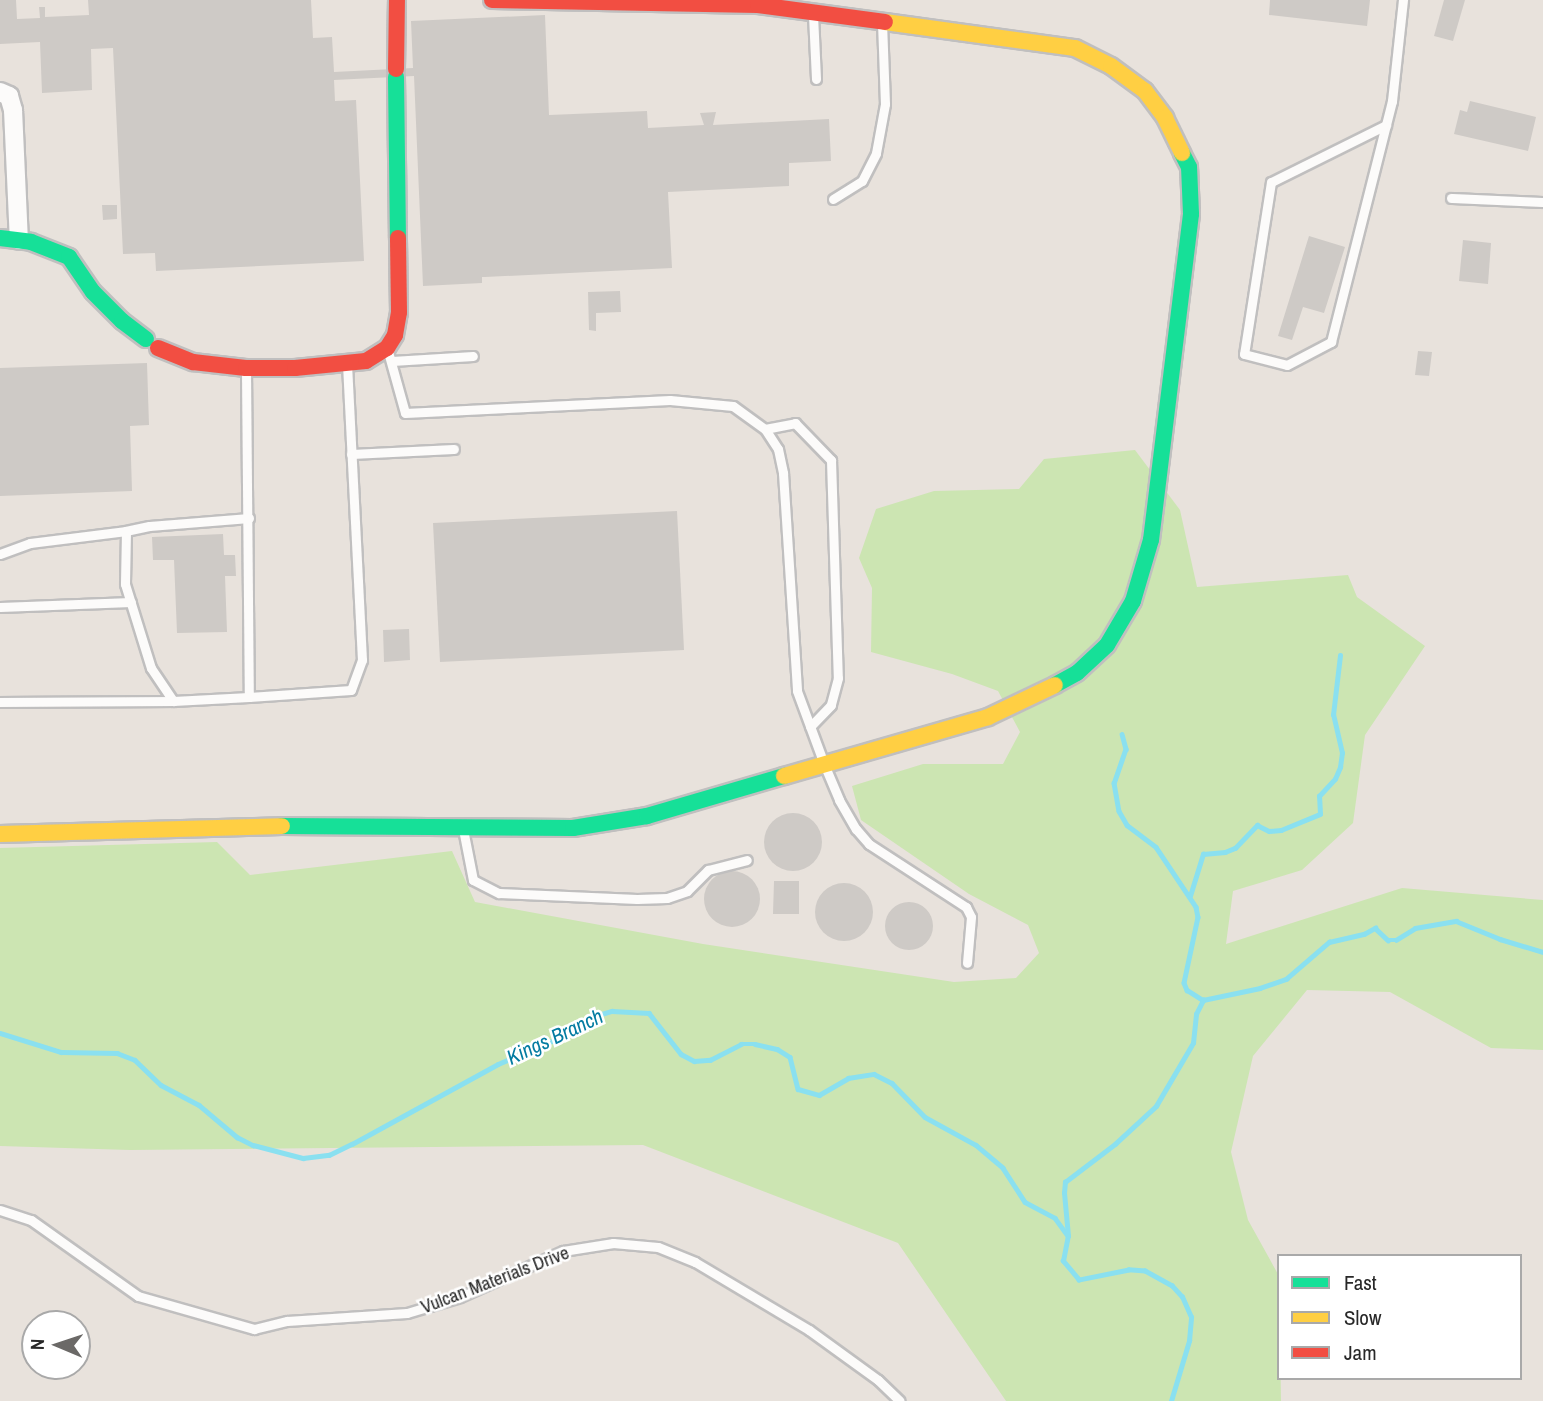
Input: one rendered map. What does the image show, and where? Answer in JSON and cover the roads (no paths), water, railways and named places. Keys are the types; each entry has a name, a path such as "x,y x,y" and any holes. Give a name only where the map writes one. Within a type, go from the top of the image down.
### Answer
{"street":[{"path":"0,238 19,240 69,257 93,292 122,321 152,343 193,362 246,368 346,363 390,355 399,312 397,0"},
{"path":"0,834 221,825 573,828 647,816 988,717 1038,695 1077,673 1107,645 1133,601 1151,540 1191,214 1189,167 1165,118 1146,90 1111,66 1075,48 758,5 492,0"},
{"path":"0,92 9,96 13,110 19,240"}],"lane":[{"path":"1386,125 1271,182 1244,354 1287,365 1331,342 1386,125 1392,101 1403,0"},
{"path":"812,12 816,79"},
{"path":"833,199 862,181 876,153 885,104 882,22"},
{"path":"1451,198 1543,202"},
{"path":"474,356 390,355 405,413 670,400 733,406 765,429 778,449 783,473 793,664 797,691 810,727 839,800 869,844 966,907 971,917 967,963"},
{"path":"0,702 173,701 351,691 362,660 346,363"},
{"path":"246,368 250,698"},
{"path":"765,429 795,423 831,460 838,678 831,705 810,727"},
{"path":"351,454 454,449"},
{"path":"0,554 30,543 149,526 249,518"},
{"path":"126,531 125,584 151,668 173,701"},
{"path":"0,607 131,602"},
{"path":"463,829 473,880 499,893 667,898 687,891 708,870 747,860"},
{"name":"Vulcan Materials Drive","path":"0,1210 31,1220 138,1296 254,1329 287,1321 407,1313 460,1297 563,1251 613,1243 658,1247 695,1262 809,1330 878,1380 900,1401"}],"waterway":[{"path":"1190,896 1203,854 1235,848 1257,825 1269,831 1281,830 1320,814 1319,796 1335,779 1342,753 1333,715 1340,655"},
{"path":"1122,734 1126,749 1114,783 1119,811 1127,825 1156,847 1196,907 1198,917 1184,983 1187,990 1203,1000 1260,988 1286,979 1329,942 1364,934 1375,928 1388,940 1396,940 1415,928 1456,921 1500,939 1543,952"},
{"path":"1171,1401 1189,1341 1191,1317 1182,1297 1172,1286 1145,1271 1129,1270 1079,1280 1063,1261 1068,1236 1064,1193 1065,1182 1115,1144 1156,1106 1193,1043 1196,1014 1203,1000"},
{"name":"Kings Branch","path":"0,1033 61,1052 117,1053 135,1060 161,1085 199,1105 237,1137 253,1145 303,1158 329,1155 352,1144 498,1064 566,1035 592,1017 612,1011 649,1013 681,1054 694,1061 710,1060 741,1044 755,1044 777,1049 790,1057 798,1089 819,1095 848,1078 874,1074 892,1083 925,1117 976,1145 1003,1168 1025,1202 1055,1218 1068,1236"}]}
